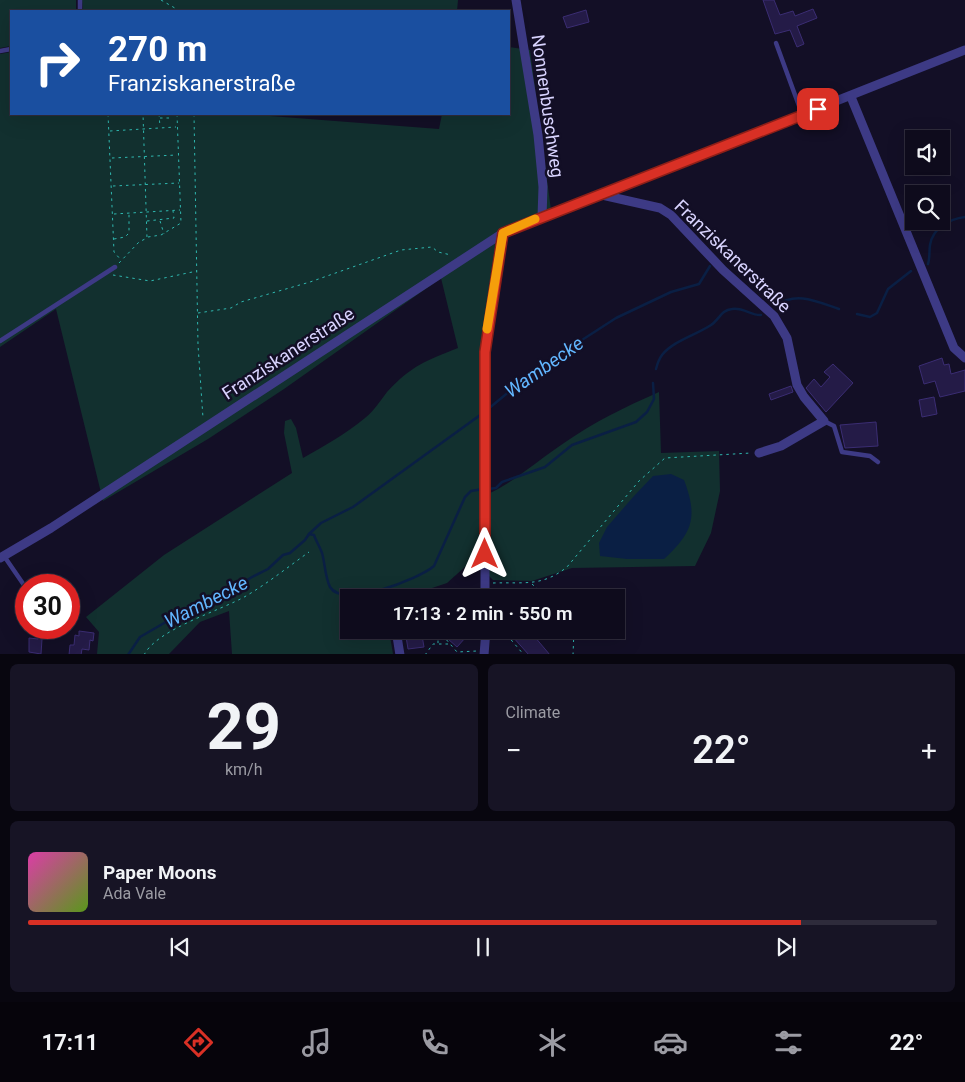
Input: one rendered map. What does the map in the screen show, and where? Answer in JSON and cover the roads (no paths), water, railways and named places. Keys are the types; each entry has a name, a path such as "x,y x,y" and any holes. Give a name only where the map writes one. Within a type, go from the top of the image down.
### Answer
{"street":[{"name":"Nonnenbuschweg","path":"516,0 538,135 544,188 542,217"},
{"name":"Franziskanerstraße","path":"2,557 51,528 503,233 965,50"},
{"path":"851,96 954,348 965,358"},
{"name":"Franziskanerstraße","path":"602,194 660,208 681,224 723,270 781,325 787,338 798,385 804,398 824,421"},
{"path":"485,589 484,413 487,327 503,233"},
{"path":"759,453 781,446 824,421"},
{"path":"398,639 400,654"},
{"path":"484,654 485,639"}],"lane":[{"path":"776,43 802,116"},
{"path":"0,341 115,267"},
{"path":"824,421 834,426 842,452 870,456 878,462"},
{"path":"2,557 15,574"}],"water":[{"path":"671,474 684,480 691,504 690,523 687,532 674,549 664,559 627,559 600,556 599,543 607,527 653,476"}],"waterway":[{"name":"Wambecke","path":"928,264 930,245 938,229 948,222 965,217"},
{"name":"Wambecke","path":"487,410 534,371 616,318 671,292 699,284 710,266"},
{"name":"Wambecke","path":"857,314 870,317 877,313 888,289 911,271"},
{"name":"Wambecke","path":"775,306 783,301 798,298 839,309"},
{"name":"Wambecke","path":"656,369 660,358 667,350 714,323 725,311 736,309 761,315"},
{"name":"Wambecke","path":"488,489 496,488 502,482 545,467 572,445 636,422 647,412 654,399 653,383"},
{"name":"Wambecke","path":"129,654 140,637 190,608 209,604 268,569 283,555 290,553 305,540 321,523 353,507 483,413"},
{"name":"Wambecke","path":"309,534 314,535 321,551 330,587 338,593 350,595 381,590 413,578 434,566 465,497 471,491 483,489"}]}
